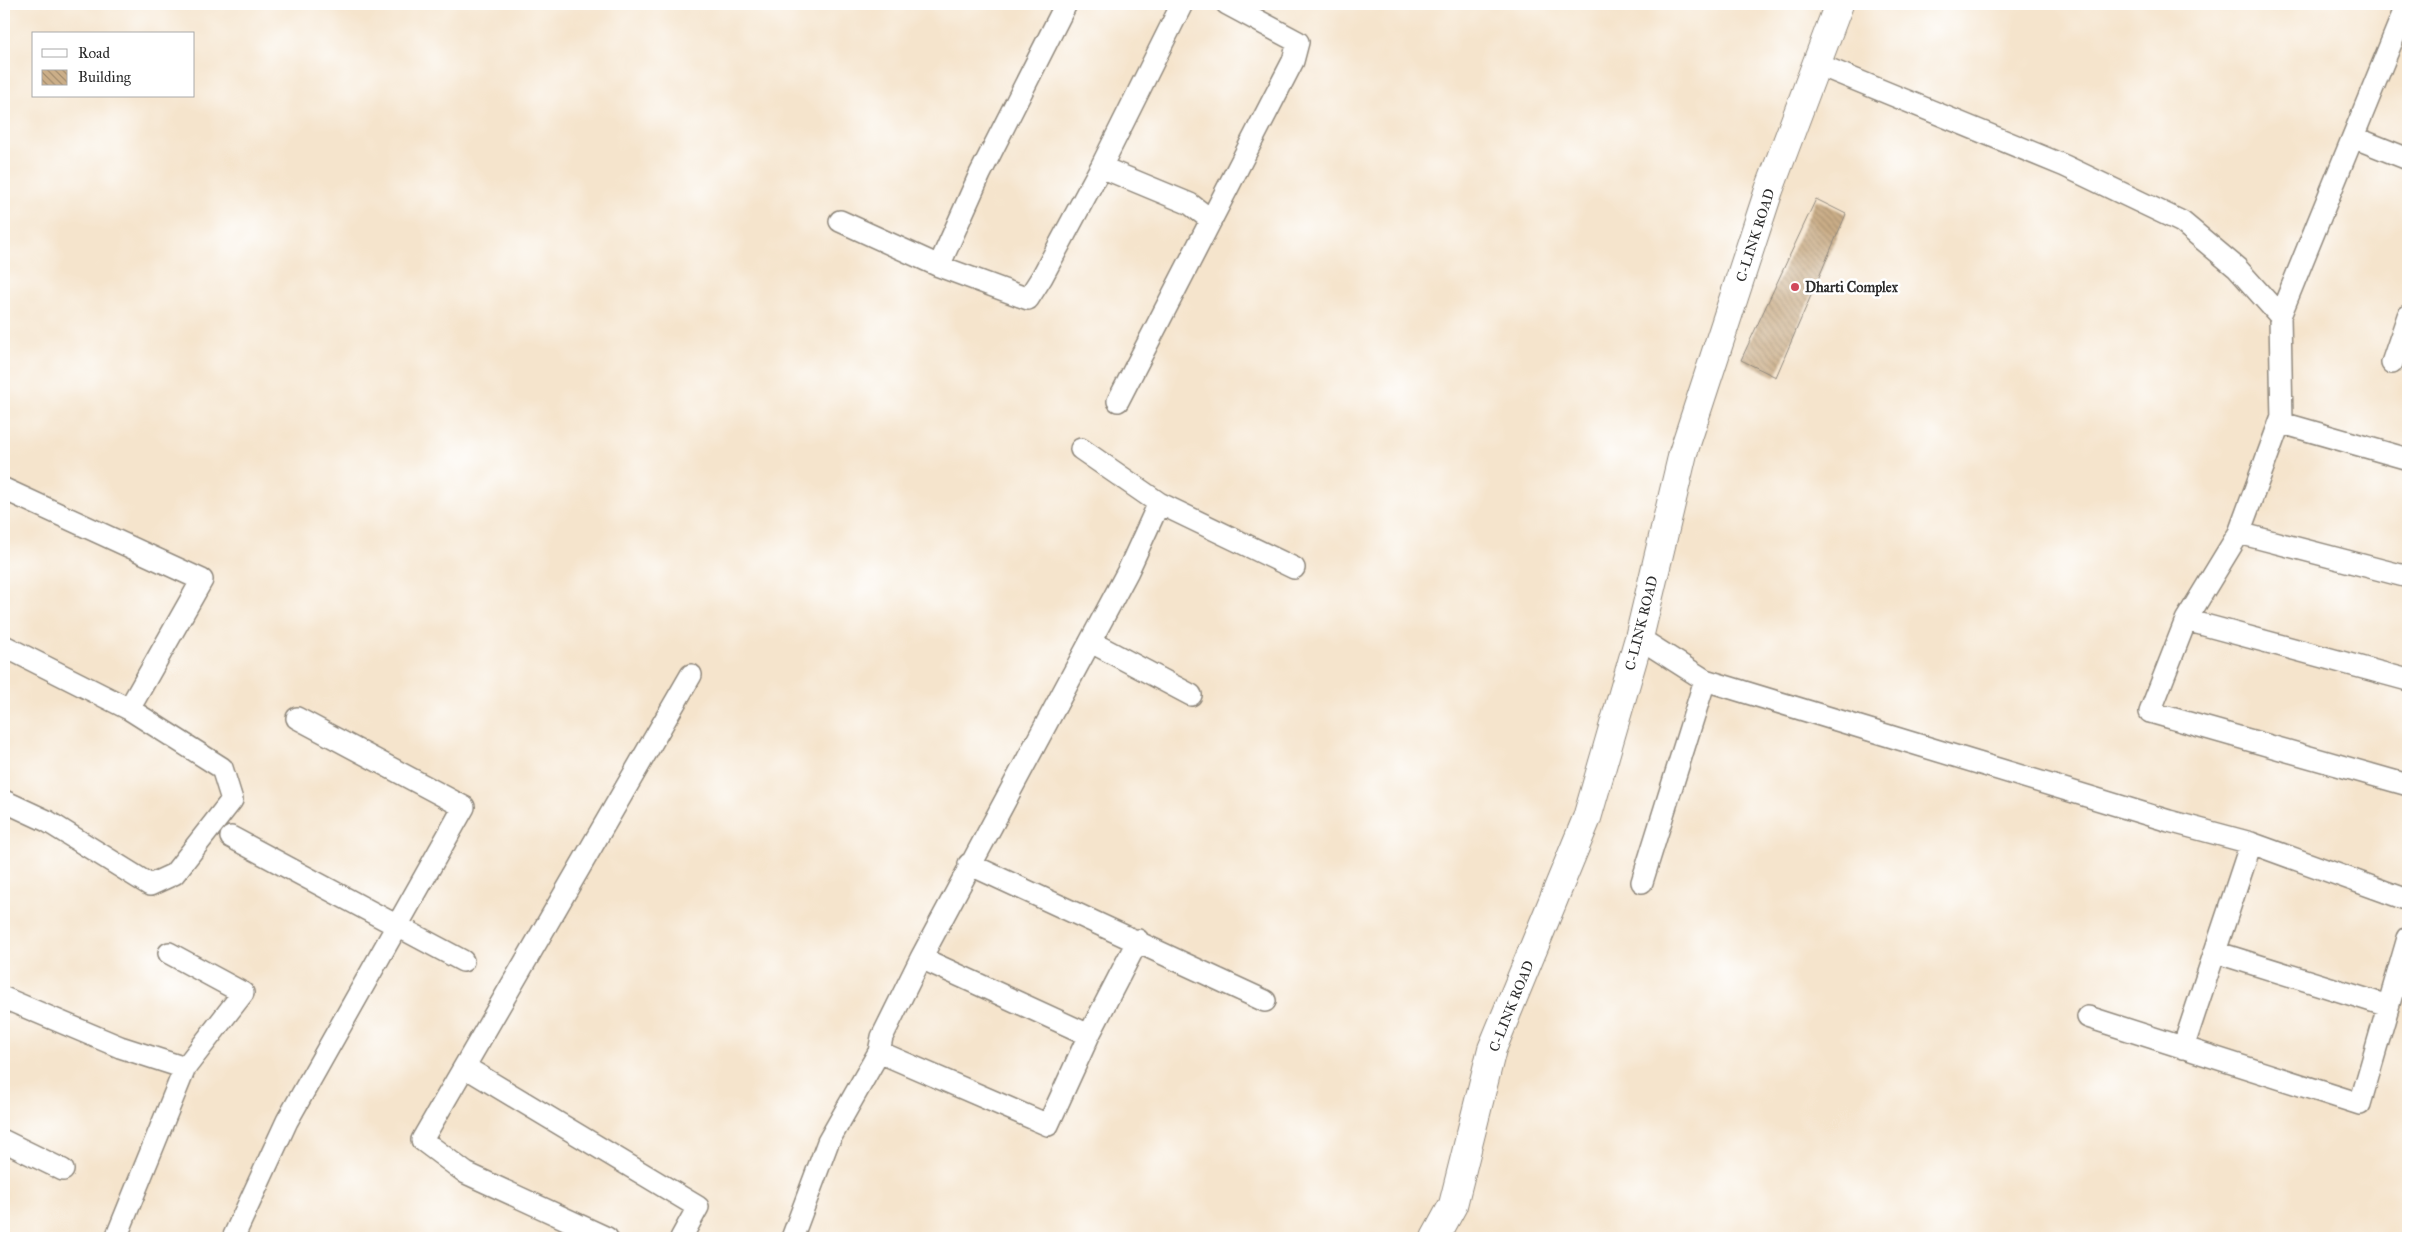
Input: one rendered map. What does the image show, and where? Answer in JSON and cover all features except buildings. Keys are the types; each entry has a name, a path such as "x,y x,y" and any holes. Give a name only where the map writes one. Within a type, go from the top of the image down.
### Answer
{"street":[{"path":"939,266 980,174 1066,4"},
{"path":"840,221 939,266 1028,299 1042,277 1101,167 1182,4"},
{"path":"1118,401 1293,61 1298,42 1227,4"},
{"name":"C-LINK ROAD","path":"1435,1238 1453,1205 1492,1049 1587,818 1639,638 1683,453 1769,190 1840,4"},
{"path":"2406,4 2280,316 2282,423 2408,459"},
{"path":"1817,64 2065,166 2182,222 2237,268 2280,316"},
{"path":"2352,137 2408,159"},
{"path":"1101,167 1190,204 1211,220"},
{"path":"2392,363 2408,316"},
{"path":"2282,416 2239,533 2186,620 2150,712 2408,785"},
{"path":"1081,449 1160,503 1294,568"},
{"path":"4,489 202,580 129,710"},
{"path":"792,1238 828,1142 879,1052 882,1037 969,864 1128,571 1160,503"},
{"path":"2239,533 2408,576"},
{"path":"2186,620 2408,680"},
{"path":"1639,638 1705,680 2169,821 2251,843 2408,900"},
{"path":"1090,642 1191,695"},
{"path":"4,646 129,710 222,768 232,800 174,874 150,885 47,821 4,801"},
{"path":"607,1238 466,1173 422,1140 690,675"},
{"path":"1642,882 1705,680"},
{"path":"233,1238 287,1121 464,807 297,718"},
{"path":"231,837 463,961"},
{"path":"2183,1048 2251,843"},
{"path":"969,864 1138,940 1265,1001"},
{"path":"2088,1017 2360,1104 2408,938"},
{"path":"879,1052 1048,1125 1088,1035 1138,940"},
{"path":"2215,952 2388,1006"},
{"path":"116,1238 185,1068 243,993 169,953"},
{"path":"921,958 1088,1035"},
{"path":"4,998 120,1047 185,1068"},
{"path":"465,1067 698,1207 681,1238"},
{"path":"4,1141 63,1170"}],"place":[{"name":"Dharti Complex","path":"1795,287"}]}
